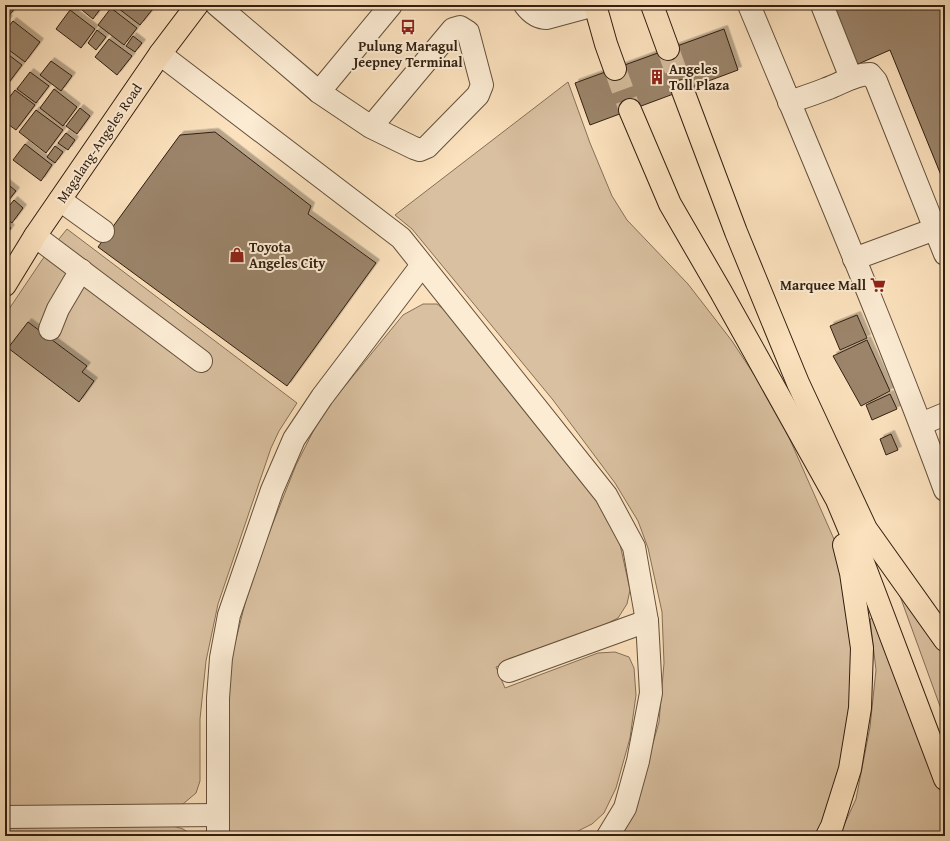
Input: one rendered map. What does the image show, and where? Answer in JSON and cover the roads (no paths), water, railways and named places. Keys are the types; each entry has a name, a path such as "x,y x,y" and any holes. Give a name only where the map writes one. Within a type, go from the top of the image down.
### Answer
{"main road":[{"name":"Magalang-Angeles Road","path":"5,285 35,236 160,54 197,5"},
{"path":"595,5 615,69"},
{"path":"652,5 668,49"},
{"path":"683,91 736,232 798,383 866,529 945,640"},
{"path":"630,110 670,204 725,298 837,500 861,557 945,779"},
{"path":"808,450 842,538 851,573 862,648 860,708 850,769 832,826 827,836"},
{"path":"866,529 871,555 945,748"}],"street":[{"path":"217,5 319,92 370,127 420,150 427,147 478,95 482,85 468,32 460,27 453,29 370,127"},
{"path":"319,92 391,5"},
{"path":"525,5 534,14 541,18 547,18 595,5"},
{"path":"749,5 921,424 945,490"},
{"path":"822,5 851,78"},
{"path":"160,54 401,238 606,495 634,547 647,621 651,693 638,761 625,808 608,836"},
{"path":"789,102 826,89 851,78 863,74 870,74 876,81 945,254"},
{"path":"60,200 103,231"},
{"path":"854,259 935,230"},
{"path":"35,236 201,361"},
{"path":"218,836 218,698 221,658 229,615 272,490 294,439 322,397 422,265"},
{"path":"50,329 58,309 81,270"},
{"path":"921,424 945,414"},
{"path":"510,671 647,621"},
{"path":"5,817 218,815"}],"tunnel":[{"path":"668,49 683,91"},
{"path":"615,69 630,110"}],"place":[{"name":"Pulung Maragul Jeepney Terminal","path":"408,27"},
{"name":"Angeles Toll Plaza","path":"657,77"},
{"name":"Toyota Angeles City","path":"237,255"},
{"name":"Marquee Mall","path":"878,285"}]}
